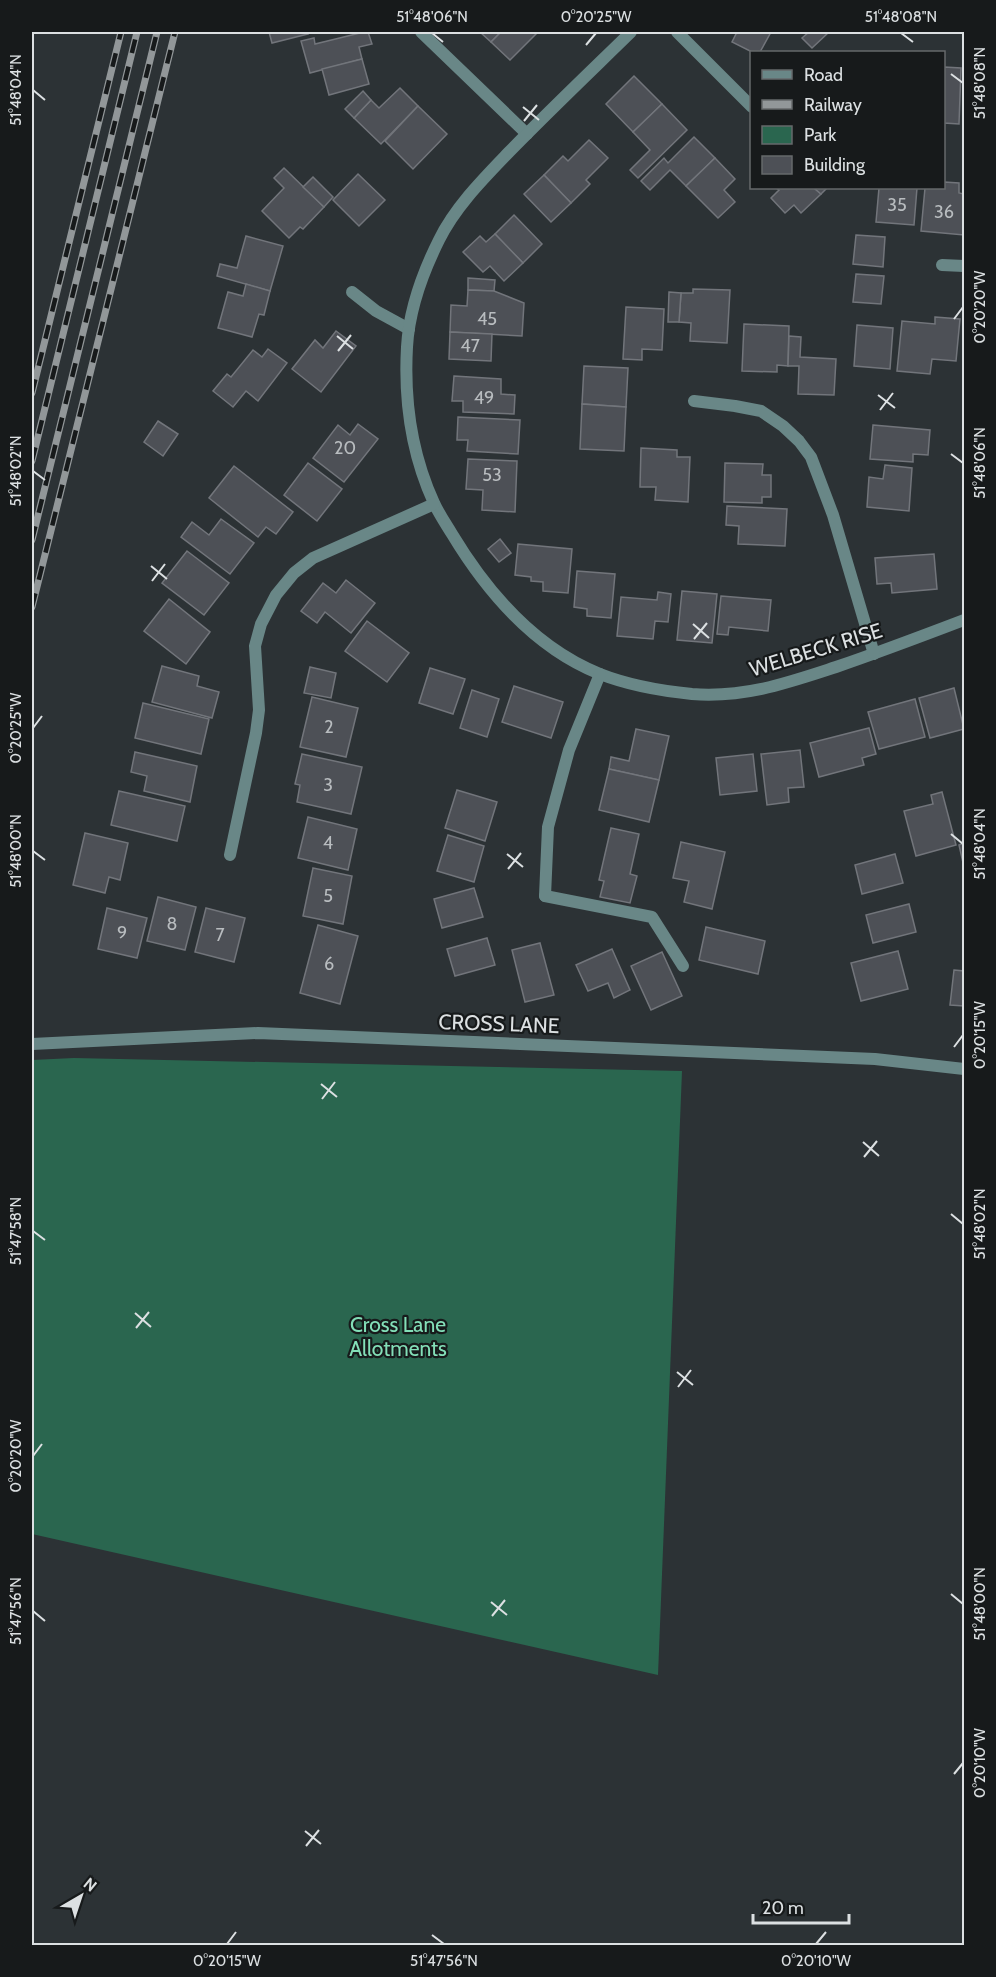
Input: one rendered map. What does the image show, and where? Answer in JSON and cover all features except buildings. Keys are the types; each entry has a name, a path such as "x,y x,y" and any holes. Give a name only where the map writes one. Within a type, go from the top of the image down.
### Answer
{"street":[{"path":"421,32 527,134"},
{"name":"WELBECK RISE","path":"631,32 488,175 440,238 425,273 412,313 407,345 409,417 417,455 434,504 468,561 489,589 522,624 558,651 600,674 655,689 694,694 740,694 774,688 964,620"},
{"path":"677,32 750,106"},
{"path":"942,265 964,266"},
{"path":"352,292 376,311 410,329"},
{"path":"694,401 761,411 783,426 799,441 811,457 833,515 874,654"},
{"path":"230,855 259,710 255,646 261,624 276,595 294,573 313,558 434,504"},
{"path":"600,674 569,750 548,827 546,896 652,917 683,966"},
{"name":"CROSS LANE","path":"32,1044 258,1033 875,1059 964,1069"}],"green space":[{"name":"Cross Lane Allotments","path":"74,1058 682,1071 658,1675 32,1534 32,1060"}],"railway":[{"path":"32,393 121,32"},
{"path":"32,461 137,32"},
{"path":"32,540 157,32"},
{"path":"32,607 175,32"}]}
